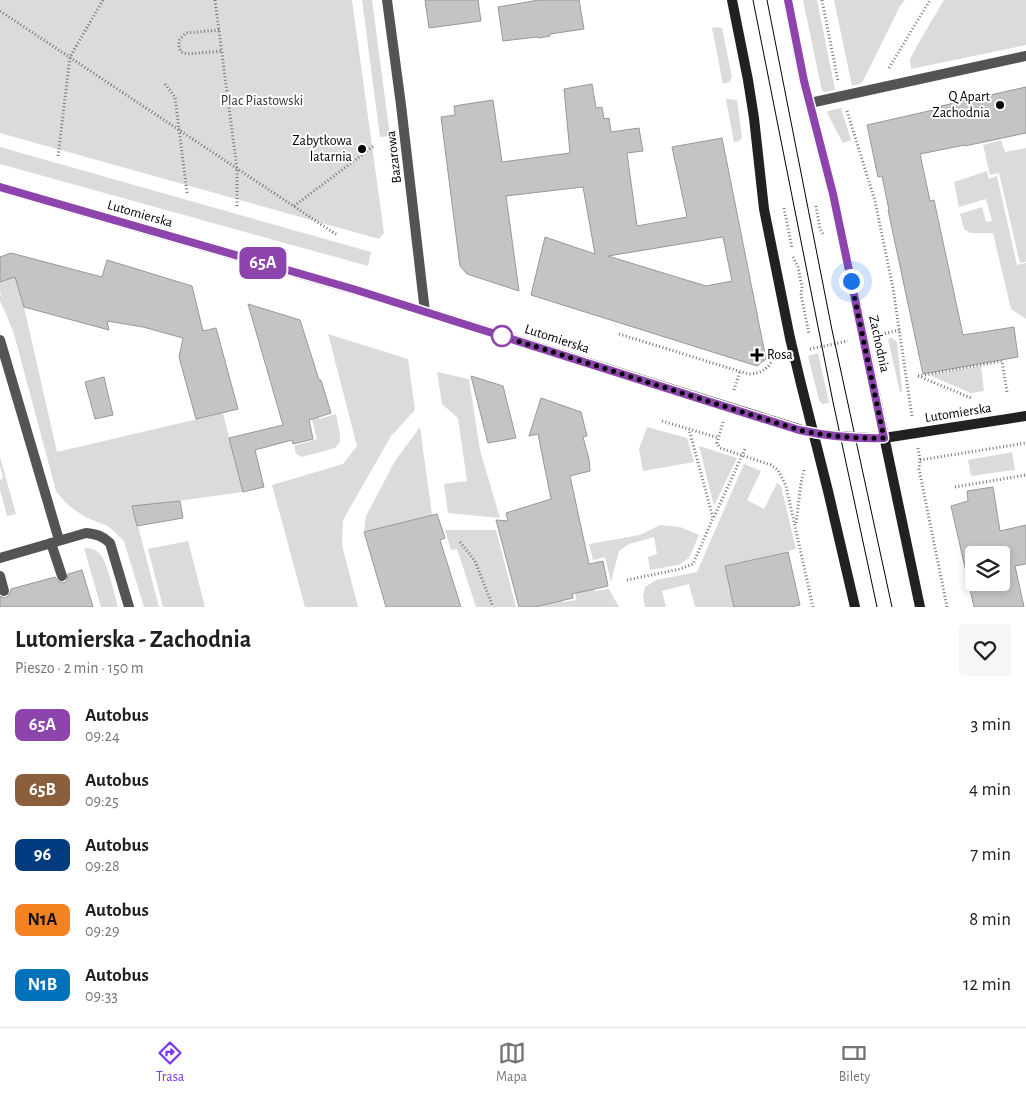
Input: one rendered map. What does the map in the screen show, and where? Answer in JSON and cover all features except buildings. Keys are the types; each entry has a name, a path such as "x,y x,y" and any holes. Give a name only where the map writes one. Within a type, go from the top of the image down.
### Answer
{"main road":[{"path":"732,0 754,118 764,209 792,346 855,607"},
{"name":"Zachodnia","path":"788,0 810,103 833,194 920,607"},
{"name":"Lutomierska","path":"0,187 337,284 799,430 855,438 884,438 1026,416"}],"street":[{"name":"Bazarowa","path":"387,0 425,312"},
{"path":"810,103 1026,56"},
{"path":"0,340 25,422 62,576"},
{"path":"0,558 86,533 97,534 110,543 129,607"},
{"path":"0,576 4,591"}],"path":[{"path":"58,156 70,58 103,0"},
{"path":"215,0 237,169 237,208"},
{"path":"822,0 842,96 875,201 893,288 910,405"},
{"path":"877,89 930,0"},
{"path":"0,11 337,236"},
{"path":"219,30 186,33 179,40 179,47 181,52 187,54 222,51"},
{"path":"165,84 175,97 187,193"},
{"path":"294,206 375,145"},
{"path":"784,208 794,259 801,280 801,295 809,334"},
{"path":"886,334 900,330"},
{"path":"619,334 748,374 762,372 772,362 773,357"},
{"path":"817,348 840,343"},
{"path":"971,398 918,376 1002,361 1007,392"},
{"path":"736,383 740,371"},
{"path":"662,421 718,438"},
{"path":"689,429 713,518"},
{"path":"721,431 717,443 720,448 771,465 778,470 786,486 814,607"},
{"path":"920,460 1026,443"},
{"path":"627,580 680,569 693,564 746,447"},
{"path":"918,450 919,469 946,607"},
{"path":"795,525 805,466"},
{"path":"955,487 1026,474"},
{"path":"460,542 475,561 493,607"}],"green space":[{"name":"Plac Piastowski","path":"0,0 352,0 384,233 379,239 0,133"},
{"path":"362,0 372,0 390,136 380,137"},
{"path":"803,0 817,0 835,90 822,91"},
{"path":"834,0 905,0 900,6 862,83 852,86"},
{"path":"944,0 1026,0 1026,45 911,69 910,59"},
{"path":"712,28 722,28 732,77 729,82 723,84"},
{"path":"726,99 737,100 742,138 739,141 734,142"},
{"path":"841,108 851,140 843,143 827,113 828,111"},
{"path":"1001,140 1005,152 1026,148 1026,262 1020,263 999,173 990,175 983,145"},
{"path":"0,147 371,252 368,266 0,164"},
{"path":"987,171 989,179 997,176 1017,265 1026,263 1026,319 1011,309 993,233 970,233 964,229 960,214 982,207 986,222 992,221 986,199 959,207 954,182"},
{"path":"15,277 24,307 57,452 223,413 243,492 133,507 159,607 144,607 124,541 108,526 85,517 72,508 56,491 14,334 0,301 0,282"},
{"path":"328,334 408,359 415,410 391,436 343,520 342,545 358,607 305,607 272,485 343,464 357,446"},
{"path":"892,338 897,342 902,392 900,392 888,339"},
{"path":"818,353 829,403 822,404 819,400 808,356"},
{"path":"981,366 984,391 971,393 929,375"},
{"path":"307,372 319,419 336,414 340,442 335,448 302,457 296,454 294,446 317,439 311,416"},
{"path":"437,372 469,379 480,450 500,518 448,513 444,484 467,481 458,418 442,404"},
{"path":"420,427 432,515 364,532 366,516 395,461"},
{"path":"647,427 687,438 694,462 643,471 639,449"},
{"path":"699,446 737,458 714,506"},
{"path":"1012,452 1015,470 971,476 968,460"},
{"path":"0,457 16,514 7,516 0,490 0,480 3,478"},
{"path":"744,464 761,471 747,500 764,509 777,483 781,486 796,549 725,566 734,607 695,607 689,584 662,591 666,607 645,607 643,596 645,587 656,580 697,572"},
{"path":"660,525 680,527 699,535 689,558 678,565 650,570 648,557 657,554 654,537 629,544 619,551 611,582 605,557 593,560 589,544 640,535"},
{"path":"445,530 496,530 516,607 476,607 457,549 451,550"},
{"path":"188,541 205,607 163,607 148,549"},
{"path":"84,548 97,552 105,562 118,607 101,607"},
{"path":"586,555 595,591 609,589 619,607 533,607 560,587 562,602 576,600 575,558"}],"tram line":[{"path":"753,0 833,402 877,607"},
{"path":"767,0 832,330 892,607"}],"bus line":[{"name":"65A","path":"0,187 353,289 799,430 840,436 884,438 833,194 804,81 788,0"}],"place":[{"name":"Q Apart Zachodnia","path":"1000,105"},
{"name":"Zabytkowa latarnia","path":"362,149"},
{"name":"Rosa","path":"757,355"}],"route":[{"path":"502,336 799,430 840,436 884,438 851,281"}]}
